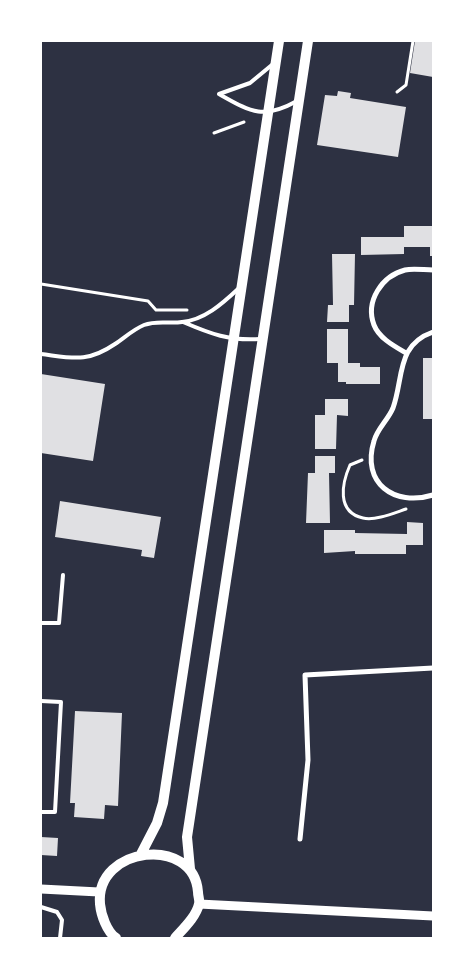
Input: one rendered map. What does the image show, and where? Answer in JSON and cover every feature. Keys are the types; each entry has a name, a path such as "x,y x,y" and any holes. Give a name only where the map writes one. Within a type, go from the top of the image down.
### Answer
{"main road":[{"path":"141,854 157,823 163,803 279,41"},
{"path":"175,938 188,924 199,904 198,884 190,869 187,836 308,41"},
{"path":"116,938 112,935 101,912 99,892 115,867 141,854 159,854 177,860 190,869"}],"street":[{"path":"406,353 383,338 374,325 371,309 377,288 390,276 406,270 433,270"},
{"path":"433,332 419,337 406,353 392,409 374,439 370,456 373,472 380,486 393,495 410,498 433,495"},
{"path":"300,840 308,760 305,675 433,668"},
{"path":"41,889 99,892"},
{"path":"199,904 433,916"}],"lane":[{"path":"276,62 250,83 219,94 246,109 268,112 278,112 299,100"},
{"path":"41,354 89,358 104,351 143,325 161,321 182,322 200,317 216,308 243,284"},
{"path":"182,322 212,335 234,340 263,339"},
{"path":"41,623 59,623 63,576"},
{"path":"41,700 61,702 55,812 41,812"},
{"path":"41,907 57,912 62,920 60,938"}],"path":[{"path":"397,92 406,85 413,41"},
{"path":"214,133 244,122"},
{"path":"41,284 148,301 156,310 190,310"},
{"path":"370,456 350,465 343,481 342,496 351,511 363,519 383,516 409,508 410,498"}],"building":[{"path":"415,41 433,41 433,77 410,73"},
{"path":"338,91 351,93 350,98 406,107 398,157 317,145 325,95 337,96"},
{"path":"404,226 433,226 433,256 430,256 430,247 404,247 404,254 361,255 361,237 404,237"},
{"path":"332,254 355,254 354,305 349,305 349,322 327,322 328,305 333,305"},
{"path":"327,329 348,329 348,363 360,363 360,367 380,367 380,384 346,384 346,382 338,382 338,363 327,363"},
{"path":"423,358 433,358 433,419 423,419"},
{"path":"41,374 105,384 93,461 41,453"},
{"path":"325,399 348,399 348,416 337,415 336,449 315,449 315,415 325,415"},
{"path":"315,456 335,456 335,473 329,473 330,523 306,523 308,473 315,473"},
{"path":"60,501 161,517 154,558 141,556 142,550 55,537"},
{"path":"407,522 423,523 423,545 406,545 406,554 355,554 355,551 324,553 324,530 355,530 355,533 407,534"},
{"path":"75,711 122,713 118,806 105,805 104,819 74,817 75,803 70,803"},
{"path":"41,837 58,838 57,856 41,855"}]}
